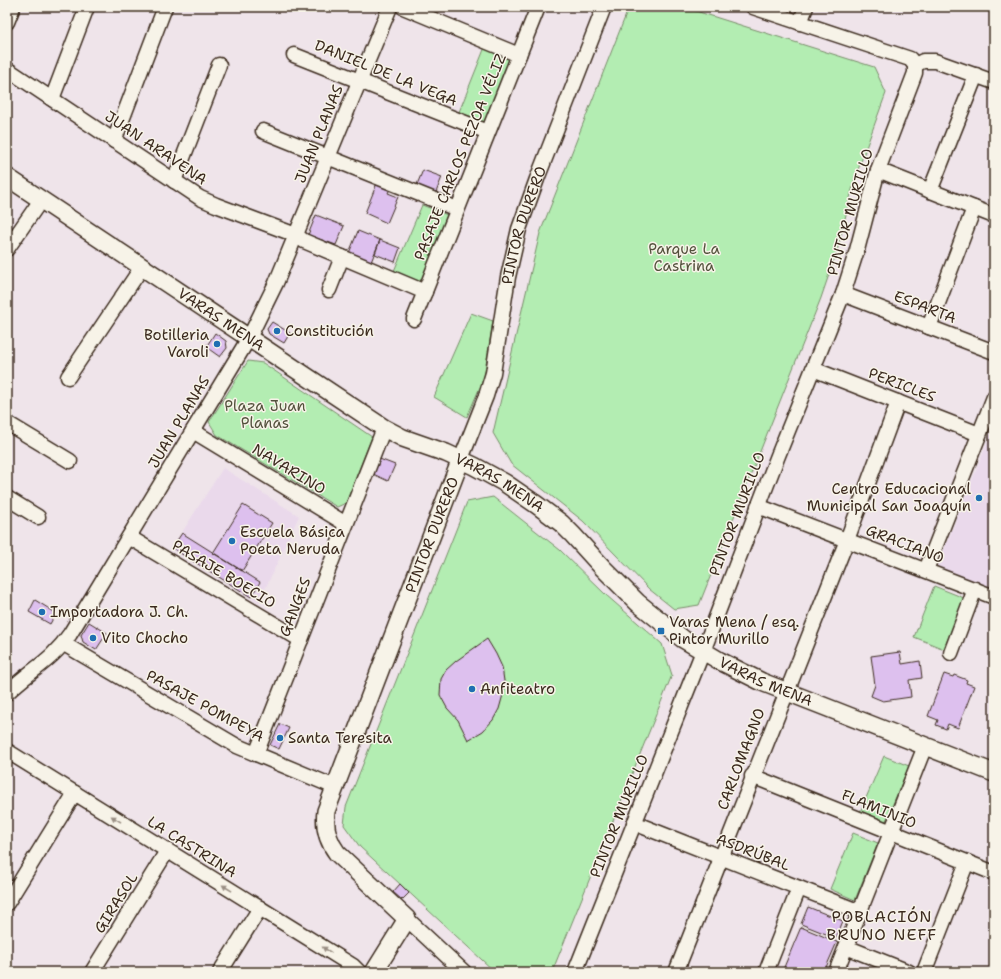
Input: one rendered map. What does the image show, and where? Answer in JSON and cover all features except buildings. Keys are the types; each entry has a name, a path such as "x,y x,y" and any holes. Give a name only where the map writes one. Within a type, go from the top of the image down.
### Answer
{"street":[{"path":"7,22 13,7"},
{"path":"52,99 88,7"},
{"path":"114,141 165,7"},
{"name":"JUAN PLANAS","path":"7,693 49,659 64,644 249,338 276,283 390,7"},
{"path":"403,7 519,54"},
{"name":"PASAJE CARLOS PEZOA VÉLIZ","path":"414,319 538,7"},
{"name":"PINTOR DURERO","path":"406,919 342,859 332,847 326,833 325,818 328,804 486,396 493,373 508,277 519,229 604,7"},
{"path":"753,7 910,59 915,64 923,61 935,60 994,82"},
{"path":"800,22 806,7"},
{"name":"DANIEL DE LA VEGA","path":"294,55 488,132"},
{"name":"PINTOR MURILLO","path":"575,972 843,294 850,275 878,170 915,74 915,64"},
{"path":"174,181 219,65"},
{"name":"JUAN ARAVENA","path":"7,69 174,181 208,202 296,235 304,241 425,292"},
{"path":"930,191 976,75"},
{"path":"263,131 458,209"},
{"path":"878,170 994,216"},
{"name":"VARAS MENA","path":"7,177 384,428 403,438 461,460 505,483 548,512 573,535 638,603 683,639 702,651 738,671 762,682 994,773"},
{"path":"7,250 41,200"},
{"path":"929,326 974,208"},
{"path":"329,290 342,257"},
{"path":"68,377 142,267"},
{"name":"ESPARTA","path":"843,294 994,352"},
{"name":"PERICLES","path":"813,369 979,434"},
{"name":"CARLOMAGNO","path":"676,972 752,776 847,540 898,402"},
{"path":"926,570 979,434 993,403"},
{"path":"7,423 70,461"},
{"name":"GANGES","path":"256,754 384,428"},
{"name":"NAVARINO","path":"193,431 346,524"},
{"path":"7,498 38,517"},
{"name":"GRACIANO","path":"758,506 994,597"},
{"name":"PASAJE BOECIO","path":"129,537 301,640"},
{"path":"951,654 974,589"},
{"name":"PASAJE POMPEYA","path":"64,644 209,730 256,754 335,787"},
{"path":"836,972 925,746"},
{"name":"LA CASTRINA","path":"7,751 353,966 359,972"},
{"name":"FLAMINIO","path":"752,776 994,873"},
{"path":"7,903 75,793"},
{"name":"ASDRÚBAL","path":"634,823 860,912"},
{"name":"GIRASOL","path":"92,972 167,851"},
{"path":"924,972 967,862"},
{"path":"766,972 799,888"},
{"path":"220,972 260,908"},
{"path":"374,972 406,919 464,972"},
{"path":"846,947 909,972"}],"shaded area":[{"name":"Centro Educacional Municipal San Joaquín","path":"994,426 994,594 936,570"},
{"name":"Escuela Básica Poeta Neruda","path":"223,468 299,516 259,602 172,548"}],"green space":[{"name":"Parque La Castrina","path":"629,7 683,7 874,67 886,93 855,178 837,251 821,298 699,605 674,609 649,589 583,521 511,464 493,433 540,233"},
{"path":"485,47 511,57 485,123 459,112"},
{"path":"422,205 450,216 423,283 394,271"},
{"path":"471,313 493,321 484,378 467,417 434,397"},
{"name":"Plaza Juan Planas","path":"248,361 263,363 372,437 346,503 337,507 217,435 209,422"},
{"path":"493,497 560,550 606,595 662,644 672,675 552,972 495,972 360,847 344,825 346,807 467,502"},
{"path":"934,586 964,598 944,649 914,637"},
{"path":"884,756 909,766 885,823 860,812"},
{"path":"853,833 878,843 855,900 830,889"}],"place":[{"name":"Constitución","path":"277,331"},
{"name":"Botilleria Varoli","path":"217,344"},
{"name":"Centro Educacional Municipal San Joaquín","path":"979,498"},
{"name":"Escuela Básica Poeta Neruda","path":"232,541"},
{"name":"Importadora J. Ch.","path":"42,612"},
{"name":"Varas Mena / esq. Pintor Murillo","path":"661,631"},
{"name":"Vito Chocho","path":"93,638"},
{"name":"Anfiteatro","path":"472,689"},
{"name":"Santa Teresita","path":"280,738"}],"district":[{"name":"POBLACIÓN BRUNO NEFF","path":"882,925"}]}
